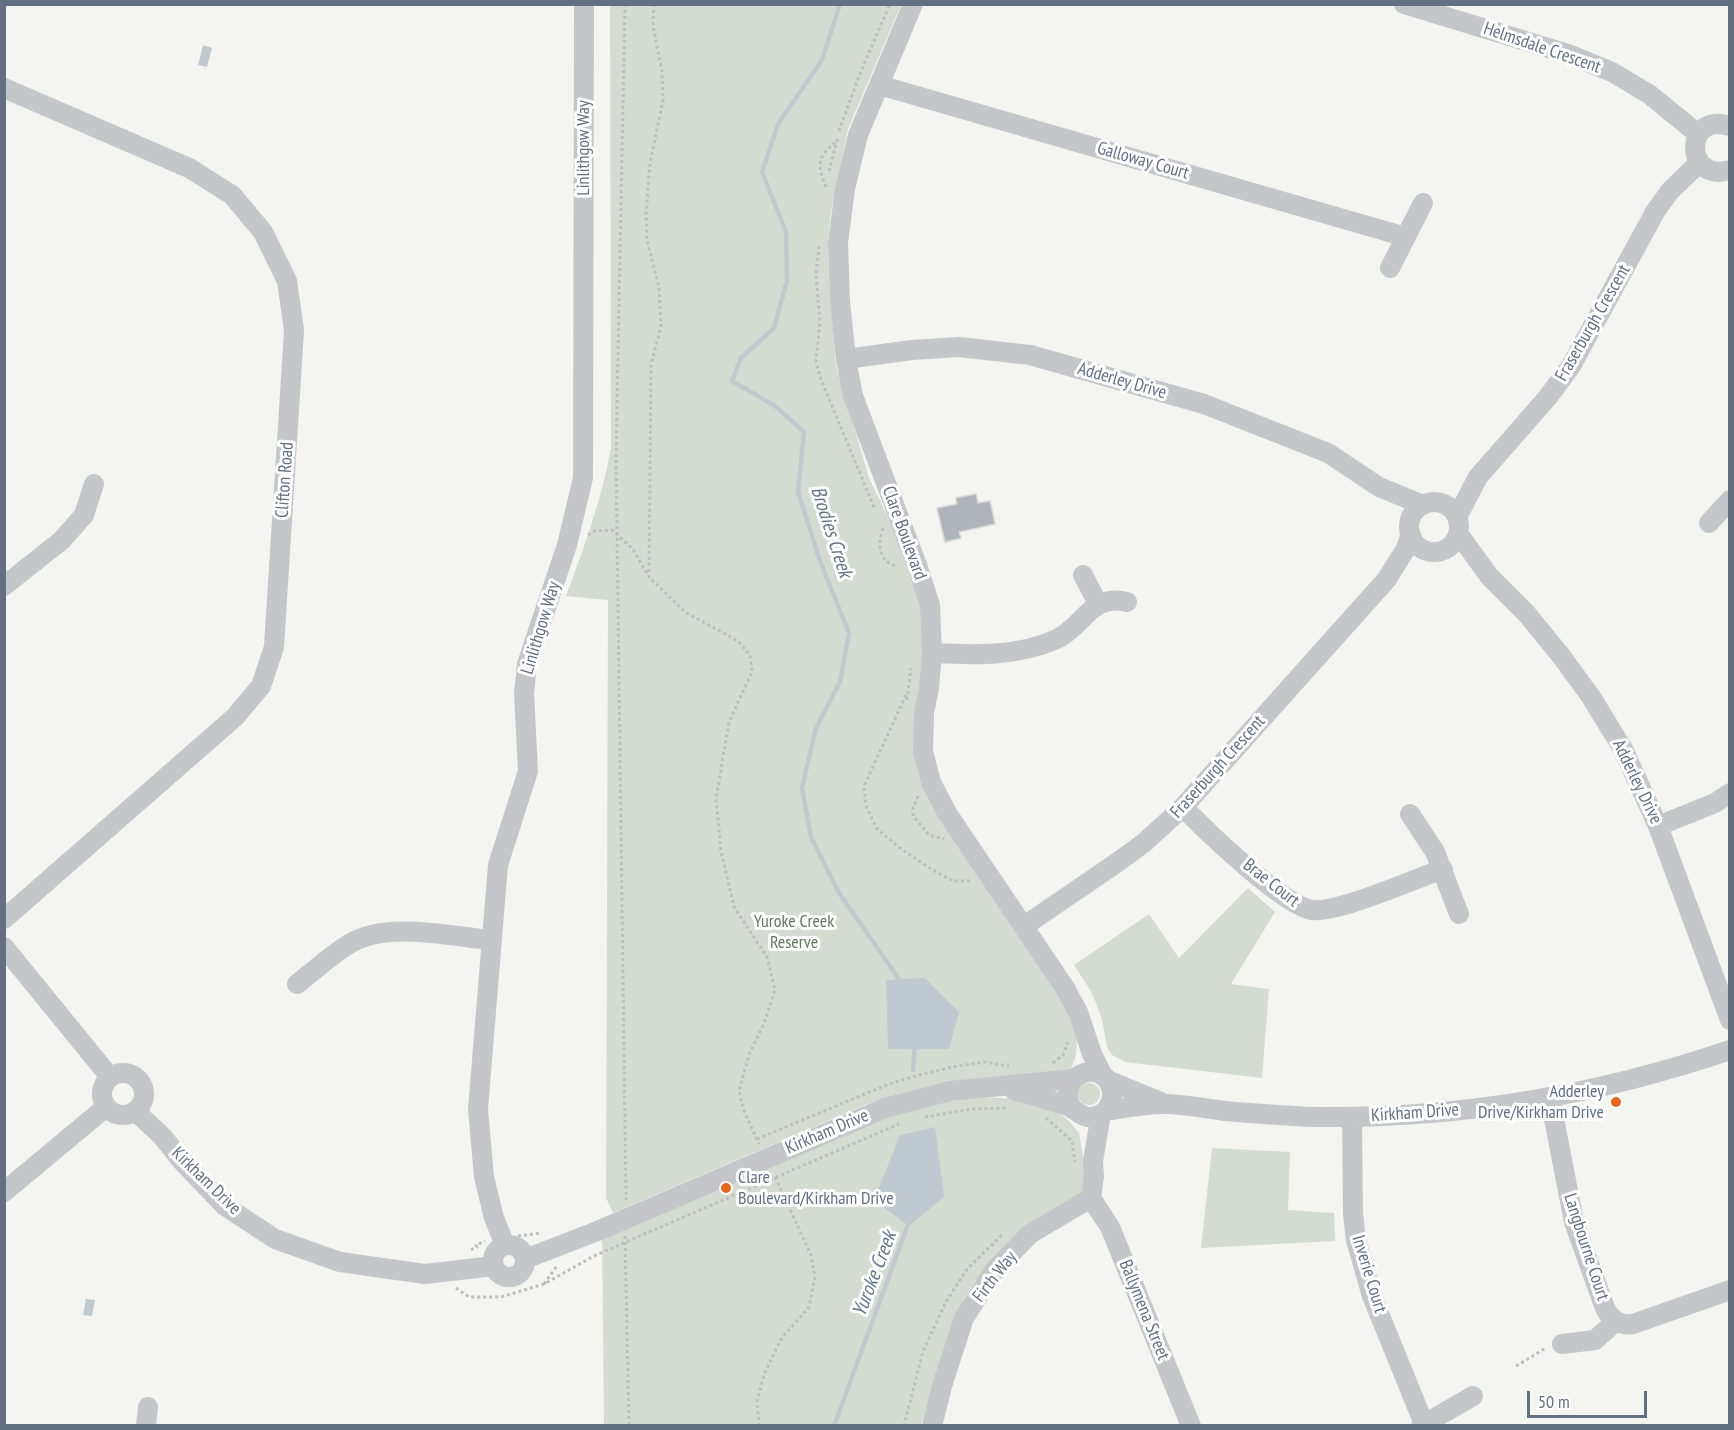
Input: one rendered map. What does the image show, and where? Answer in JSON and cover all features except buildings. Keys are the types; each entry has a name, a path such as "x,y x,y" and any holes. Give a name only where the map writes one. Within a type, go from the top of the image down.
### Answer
{"street":[{"name":"Linlithgow Way","path":"505,1245 494,1218 484,1176 478,1134 479,1081 498,865 528,771 524,693 527,664 567,545 584,478 584,4"},
{"name":"Clare Boulevard","path":"913,4 858,135 844,189 838,243 840,301 846,359 853,396 930,605 932,653 922,732 923,751 931,782 947,813 1072,1000 1076,1035 1074,1078"},
{"name":"Helmsdale Crescent","path":"1404,4 1568,54 1612,72 1649,94 1698,134"},
{"name":"Galloway Court","path":"879,85 1406,237"},
{"name":"Clifton Road","path":"4,88 189,168 232,195 263,232 286,281 294,330 274,647 261,686 235,717 4,919"},
{"path":"1730,126 1720,123 1712,124 1698,134 1694,143 1694,152 1699,163 1713,172 1730,170"},
{"name":"Fraserburgh Crescent","path":"1432,504 1478,477 1548,397 1571,366 1655,212 1670,191 1699,163"},
{"path":"1390,268 1423,203"},
{"name":"Adderley Drive","path":"846,359 912,350 959,347 1030,355 1204,404 1328,453 1379,488 1432,504"},
{"name":"Fraserburgh Crescent","path":"1458,525 1478,477"},
{"path":"4,586 62,540 84,515 94,484"},
{"name":"Adderley Drive","path":"1379,488 1410,529"},
{"path":"1709,523 1730,500"},
{"path":"1432,504 1453,511 1458,525 1451,545 1437,550 1415,542 1410,529 1416,509 1432,504"},
{"name":"Adderley Drive","path":"1458,525 1489,576 1546,636 1591,697 1623,749 1658,826 1730,1020"},
{"name":"Fraserburgh Crescent","path":"1024,926 1118,862 1183,807 1388,579 1405,550 1410,529"},
{"name":"Adderley Drive","path":"1437,550 1489,576"},
{"name":"Fraserburgh Crescent","path":"1388,579 1437,550"},
{"path":"1083,575 1098,604"},
{"path":"932,653 988,655 1026,649 1044,644 1072,630 1098,604 1109,600 1127,602"},
{"path":"1658,826 1715,803 1730,793"},
{"name":"Brae Court","path":"1183,807 1281,896 1304,908 1333,909 1443,869"},
{"path":"1410,814 1429,841 1443,869 1460,914"},
{"path":"297,984 349,944 367,935 408,932 490,940"},
{"path":"4,947 110,1077"},
{"name":"Clare Boulevard","path":"1076,1035 1105,1078"},
{"name":"Kirkham Drive","path":"1103,1113 1129,1107 1166,1104 1266,1114 1352,1117 1470,1110 1550,1098 1620,1083 1730,1050"},
{"path":"1085,1165 1103,1113 1112,1100 1111,1086 1105,1078 1089,1072 1074,1078 1067,1093 1074,1110 1085,1165 1094,1176 1091,1198"},
{"path":"122,1073 139,1080 144,1092 142,1102 135,1111 121,1115 106,1107 102,1095 103,1086 110,1077 122,1073"},
{"name":"Kirkham Drive","path":"525,1258 595,1232 850,1122 906,1101 950,1091 1002,1088 1074,1078"},
{"name":"Kirkham Drive","path":"1105,1078 1166,1104"},
{"name":"Kirkham Drive","path":"1002,1088 1074,1110"},
{"name":"Langbourne Court","path":"1550,1098 1575,1222 1605,1308 1616,1321 1627,1325 1641,1322 1730,1290"},
{"path":"4,1192 106,1107"},
{"path":"1074,1110 1088,1117 1103,1113"},
{"name":"Kirkham Drive","path":"135,1111 162,1136 181,1160 225,1206 274,1239 340,1262 425,1274 494,1266"},
{"name":"Inverie Court","path":"1352,1117 1353,1214 1356,1240 1372,1296 1423,1425 1473,1396"},
{"name":"Firth Way","path":"932,1425 964,1318 994,1271 1030,1234 1091,1198"},
{"name":"Ballymena Street","path":"1091,1198 1110,1227 1191,1425"},
{"path":"505,1245 518,1247 525,1258 524,1266 515,1276 502,1275 494,1266 494,1255 505,1245"},
{"name":"Langbourne Court","path":"1562,1344 1595,1340 1616,1321"}],"path":[{"path":"625,4 616,444 629,1425"},
{"path":"649,576 651,365 661,326 659,287 647,240 646,214 650,163 663,101 662,72 653,25 654,4"},
{"path":"837,141 826,150 820,164 820,173 826,189 842,120 890,4"},
{"path":"819,246 816,275 820,322 816,361 820,377 875,508"},
{"path":"879,518 887,536"},
{"path":"884,528 879,542 881,554 892,565 898,566"},
{"path":"585,541 589,534 595,531 612,530 632,548 649,576 685,612 738,641 750,655 752,672 729,722 716,799 721,851 734,907 767,957 775,990 765,1021 748,1055 739,1091 744,1111 811,1255 815,1277 809,1307 781,1339 765,1372 757,1401 759,1425"},
{"path":"895,556 903,575"},
{"path":"907,709 912,661"},
{"path":"908,690 864,786 866,806 877,829 908,854 953,881 974,881"},
{"path":"924,807 918,795 913,807 913,816 929,835 945,839 942,834"},
{"path":"968,873 977,886"},
{"path":"1051,1065 1063,1055 1076,1035"},
{"path":"757,1139 889,1084 919,1075 985,1062 1010,1067"},
{"path":"916,1119 972,1109 1006,1107 1016,1110"},
{"path":"1045,1118 1072,1142 1085,1165"},
{"path":"469,1297 501,1297 544,1284 596,1256 905,1121"},
{"path":"904,1425 924,1351 946,1302 967,1269 1006,1231"},
{"path":"477,1247 476,1245 484,1240"},
{"path":"1516,1366 1540,1351 1562,1344"}],"green space":[{"name":"Yuroke Creek Reserve","path":"610,5 901,5 848,129 831,212 828,241 829,283 836,365 869,478 901,544 920,601 925,645 916,739 1067,1004 1075,1029 1077,1046 1074,1063 1069,1071 942,1085 867,1104 613,1213 606,1198 608,600 566,596 598,504 611,448"},
{"path":"1248,888 1275,912 1231,984 1269,989 1262,1078 1125,1062 1112,1055 1107,1047 1102,1019 1092,993 1074,965 1149,914 1179,958"},
{"path":"1089,1083 1097,1086 1100,1094 1097,1102 1089,1105 1081,1102 1078,1094 1081,1086"},
{"path":"983,1097 1033,1100 1053,1107 1079,1133 1086,1173 1081,1195 1008,1245 976,1280 964,1298 955,1318 921,1425 604,1425 602,1238 912,1106"},
{"path":"1212,1148 1290,1152 1288,1210 1334,1213 1335,1241 1201,1248"}],"shaded area":[{"path":"203,45 212,48 207,67 198,65"},
{"path":"925,978 959,1012 949,1049 888,1049 886,980"},
{"path":"935,1127 944,1197 909,1226 874,1200 900,1135"},
{"path":"86,1299 95,1300 92,1316 83,1315"}],"waterway":[{"name":"Brodies Creek","path":"840,4 822,60 778,124 762,172 786,232 787,281 774,328 741,358 732,381 775,406 804,432 798,492 820,561 849,633 840,682 816,728 802,788 811,837 839,893 901,982"},
{"name":"Brodies Creek","path":"913,1070 915,1043"},
{"name":"Yuroke Creek","path":"834,1426 909,1222"}],"place":[{"name":"Adderley Drive/Kirkham Drive","path":"1616,1102"},
{"name":"Clare Boulevard/Kirkham Drive","path":"726,1188"}]}
